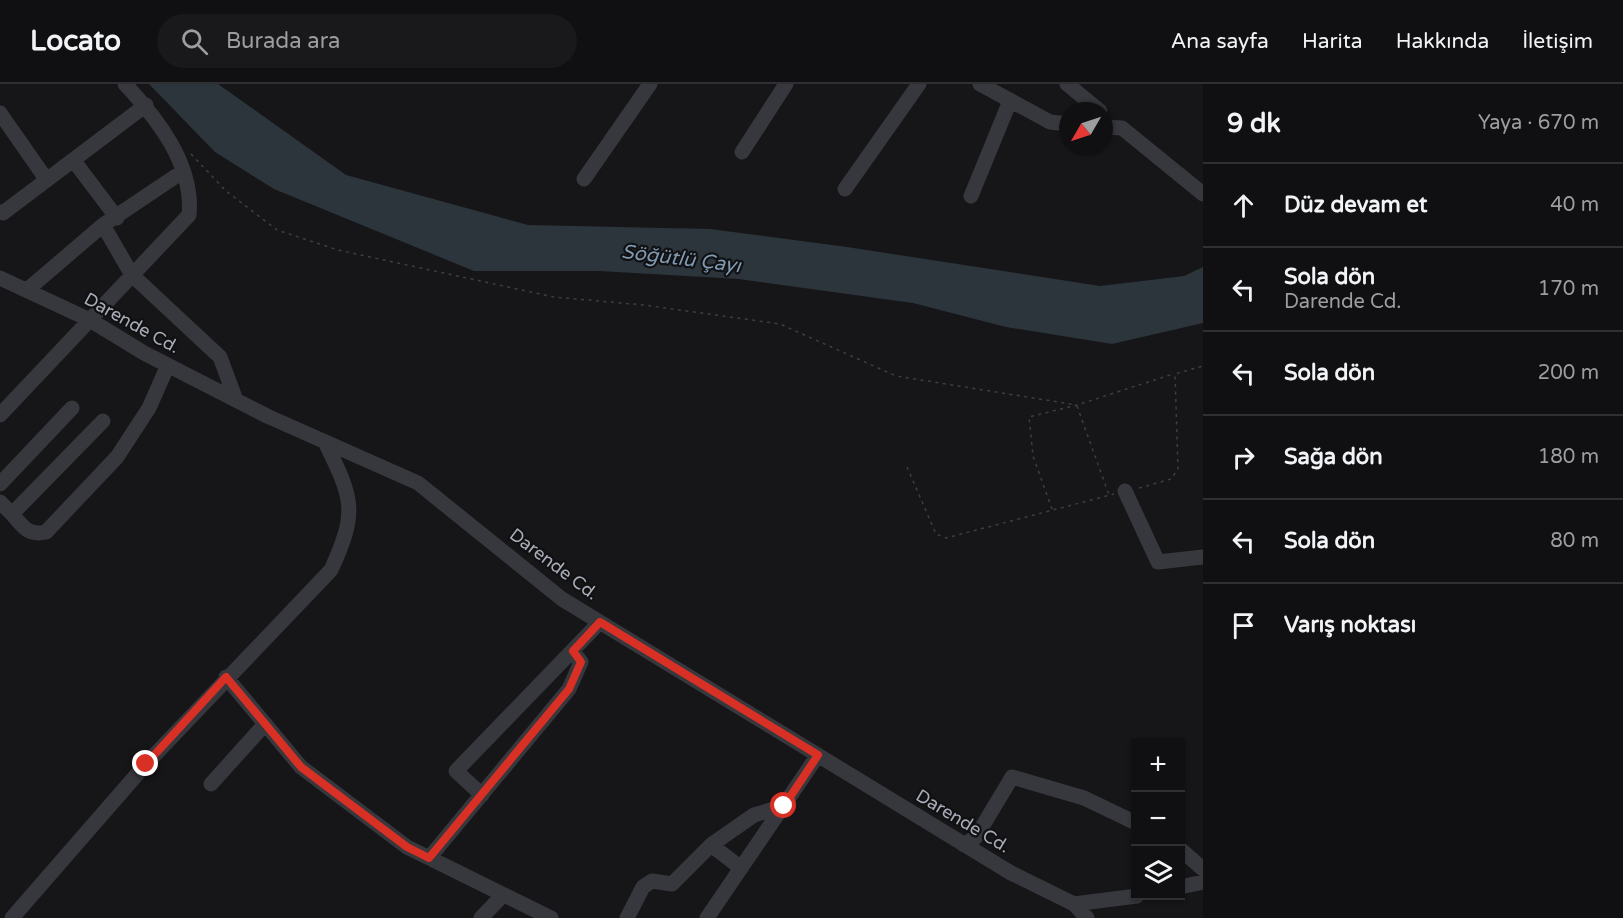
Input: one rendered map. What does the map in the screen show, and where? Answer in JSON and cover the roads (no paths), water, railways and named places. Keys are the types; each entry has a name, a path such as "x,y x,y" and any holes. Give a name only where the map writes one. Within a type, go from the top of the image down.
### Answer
{"street":[{"path":"0,415 189,215 191,200 182,172 165,134 146,105 125,84"},
{"path":"584,179 650,84"},
{"path":"742,152 786,84"},
{"path":"845,189 919,84"},
{"path":"980,84 1050,122 1059,123"},
{"path":"1067,84 1089,102"},
{"path":"971,196 1010,101"},
{"path":"0,212 3,213 46,179 74,161 146,105"},
{"path":"0,113 46,179"},
{"path":"1113,121 1203,194"},
{"path":"1113,128 1122,128"},
{"path":"74,161 110,222 132,275 220,357 236,400"},
{"path":"27,290 110,222 182,172"},
{"name":"Darende Cd.","path":"1,281 27,290 90,320 168,365 236,400 418,483 562,599 964,845 1080,913"},
{"path":"0,502 27,532 35,534 46,532 117,457 149,408 168,365"},
{"path":"0,484 72,408"},
{"path":"12,514 103,421"},
{"path":"12,918 146,764 226,677 331,570 345,540 350,518 348,494 325,442"},
{"path":"1117,493 1158,562 1203,557"},
{"path":"482,795 456,771 600,622"},
{"path":"429,858 569,689 581,662 573,651"},
{"path":"226,677 301,767 407,847 551,918"},
{"path":"211,784 265,724"},
{"path":"707,918 818,755"},
{"path":"964,845 976,837 1012,777 1084,798 1131,821"},
{"path":"627,918 643,887 652,881 672,884 711,845 754,815 784,806"},
{"path":"711,845 741,868"},
{"path":"1185,853 1203,869"},
{"path":"1192,885 1203,897"},
{"path":"481,918 503,895"},
{"path":"1080,913 1131,898"},
{"path":"515,918 527,906"}],"water":[{"name":"Söğütlü Çayı","path":"149,84 218,84 346,175 528,225 710,229 847,247 1100,286 1184,276 1203,267 1203,323 1112,344 1006,327 913,303 739,279 599,271 474,271 274,189 215,152"}]}
